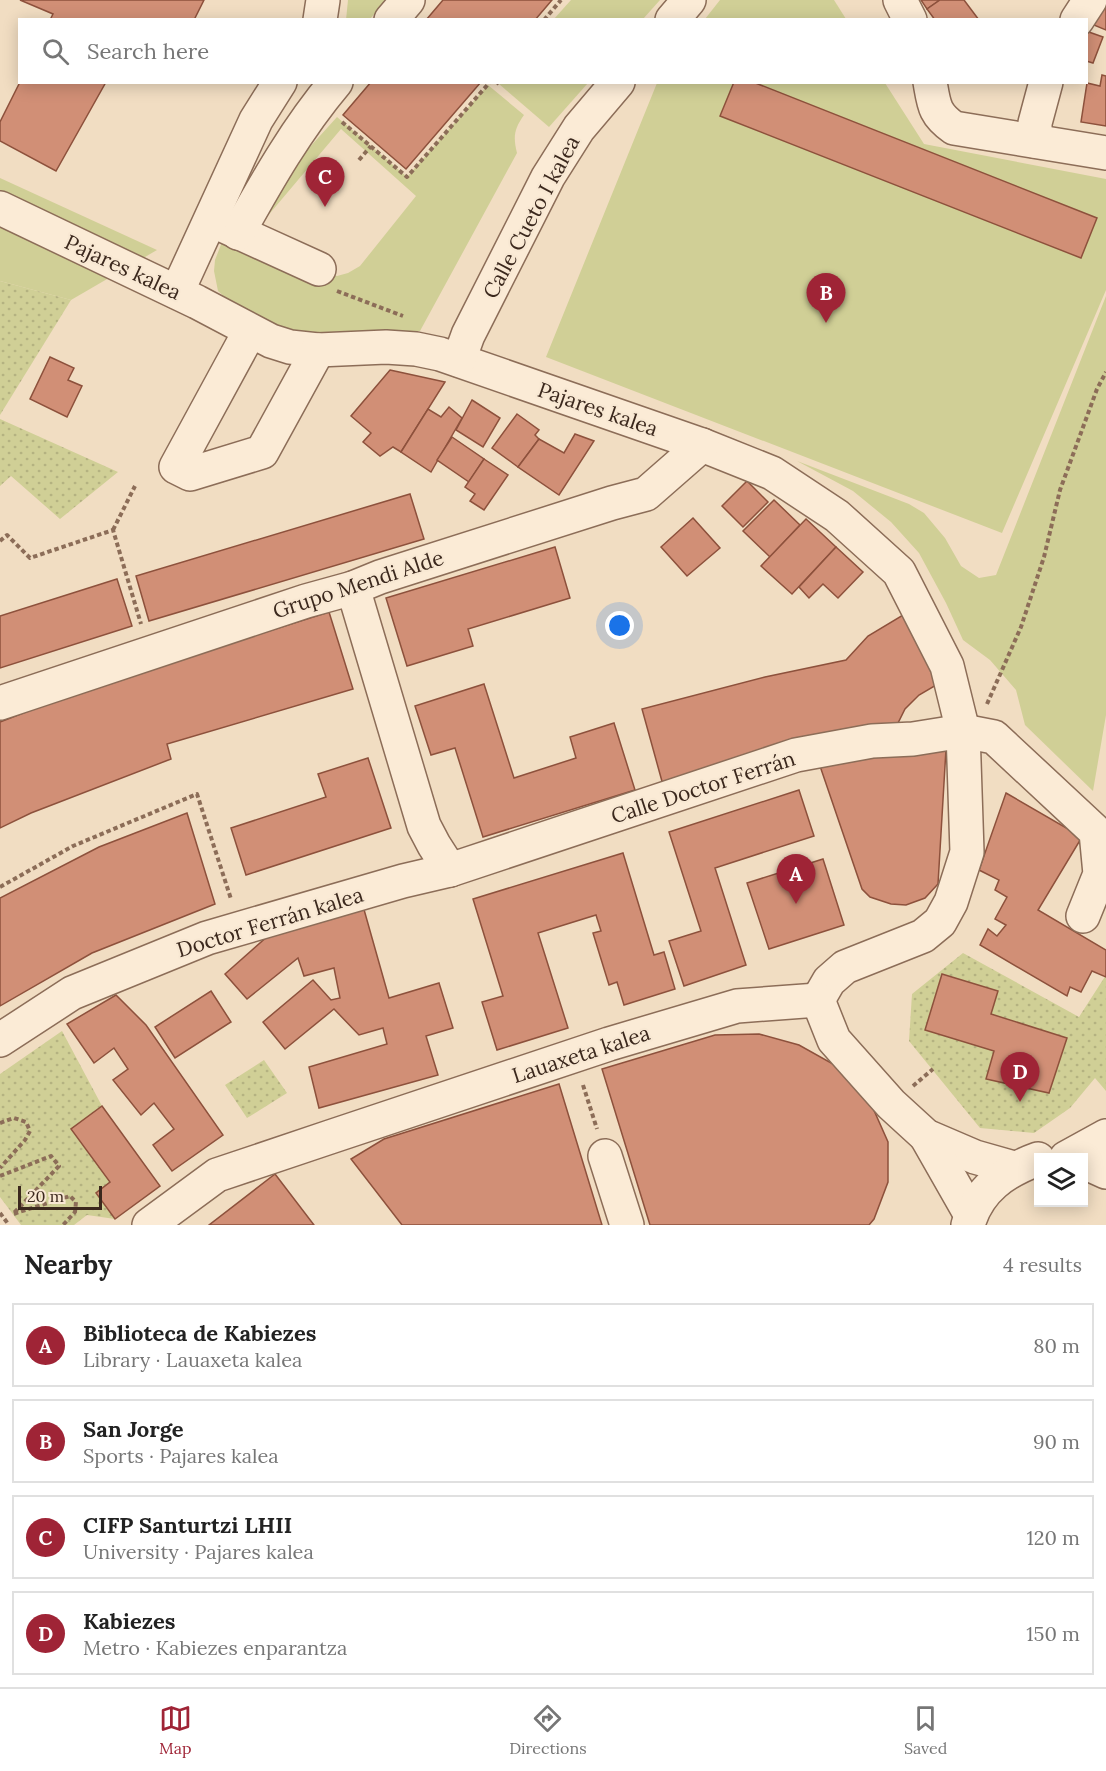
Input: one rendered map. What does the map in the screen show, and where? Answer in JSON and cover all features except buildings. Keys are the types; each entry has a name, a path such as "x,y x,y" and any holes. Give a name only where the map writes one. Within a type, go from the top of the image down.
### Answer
{"street":[{"path":"320,18 322,0"},
{"path":"393,18 408,0"},
{"path":"674,18 689,0"},
{"path":"900,0 909,18"},
{"path":"1078,18 1090,0"},
{"path":"224,226 256,120 279,84"},
{"path":"177,292 224,226 269,178 335,84"},
{"name":"Calle Cueto I kalea","path":"459,360 468,335 548,177 579,128 616,84"},
{"path":"930,84 934,107 941,120 954,128 1106,153"},
{"path":"1035,141 1035,123 1046,84"},
{"name":"Pajares kalea","path":"0,208 177,292 271,341 290,347 318,350 416,349 459,360 702,445 772,473 837,516 898,572 947,666 963,731 967,852 951,902 940,922 923,936 845,967 829,981 818,1000"},
{"path":"224,226 319,269"},
{"path":"250,331 176,467 190,474 262,452 318,350"},
{"name":"Grupo Mendi Alde","path":"0,702 306,601 353,588 391,573 646,494 702,445"},
{"path":"353,588 424,826 450,870"},
{"path":"963,731 994,737 1096,832 1100,874 1083,916"},
{"name":"Calle Doctor Ferrán","path":"450,870 796,755 872,741 914,739 963,731"},
{"name":"Doctor Ferrán kalea","path":"0,1040 72,993 207,938 403,881 450,870"},
{"path":"818,1000 834,1040 891,1104 926,1136 975,1157 1026,1164"},
{"name":"Lauaxeta kalea","path":"149,1225 217,1175 574,1055 737,1006 818,1000"},
{"path":"926,1136 969,1220"},
{"path":"1075,1153 1106,1136"},
{"path":"605,1156 627,1225"},
{"path":"1088,1163 1106,1172"},
{"path":"969,1220 988,1188 1026,1164"}],"path":[{"path":"546,18 561,0"},
{"path":"337,117 407,177 487,84"},
{"path":"359,160 371,146"},
{"path":"986,708 1021,627 1044,556 1060,490 1106,372"},
{"path":"135,486 113,530 142,628"},
{"path":"0,541 7,535 30,558 113,530"},
{"path":"0,887 73,846 197,794 240,928"},
{"path":"574,1055 605,1156"},
{"path":"908,1090 933,1070"},
{"path":"0,1123 14,1118 26,1122 30,1131 0,1168"},
{"path":"0,1176 51,1156 59,1166 13,1214 70,1196 76,1202 75,1212 63,1225"},
{"path":"0,1213 9,1225"}],"shaded area":[{"path":"348,0 386,0 371,18 346,18"},
{"path":"571,0 660,0 644,18 555,18"},
{"path":"720,0 834,0 845,18 706,18"},
{"path":"499,84 587,84 549,127"},
{"path":"657,84 886,84 924,144 1106,179 1106,290 1002,533 546,357"},
{"path":"488,85 524,115 515,133 517,153 420,331 298,331 277,325 227,299 218,291 214,271 215,260 222,242 337,276 360,266 416,196 341,129 255,231 271,190 337,117 407,177"},
{"path":"0,178 157,250 71,300 0,281"},
{"path":"0,281 71,300 0,415"},
{"path":"1106,296 1106,715 1093,791 1025,725 1016,690 990,660 963,640 919,553 891,522 853,491 797,461 909,504 924,513 945,538 961,566 979,578 996,575"},
{"path":"0,419 118,472 60,519 11,476 0,486"},
{"path":"963,953 1079,1017 1106,975 1106,1091 1095,1078 1070,1108 1034,1133 980,1128 909,1041 912,994"},
{"path":"62,1031 102,1106 110,1182 96,1193 115,1219 87,1215 74,1225 21,1225 0,1197 0,1074"},
{"path":"264,1060 287,1093 247,1118 225,1085"}],"place":[{"name":"CIFP Santurtzi LHII","path":"325,207"},
{"name":"San Jorge","path":"826,323"},
{"name":"Biblioteca de Kabiezes","path":"796,904"},
{"name":"Kabiezes","path":"1020,1102"}]}
